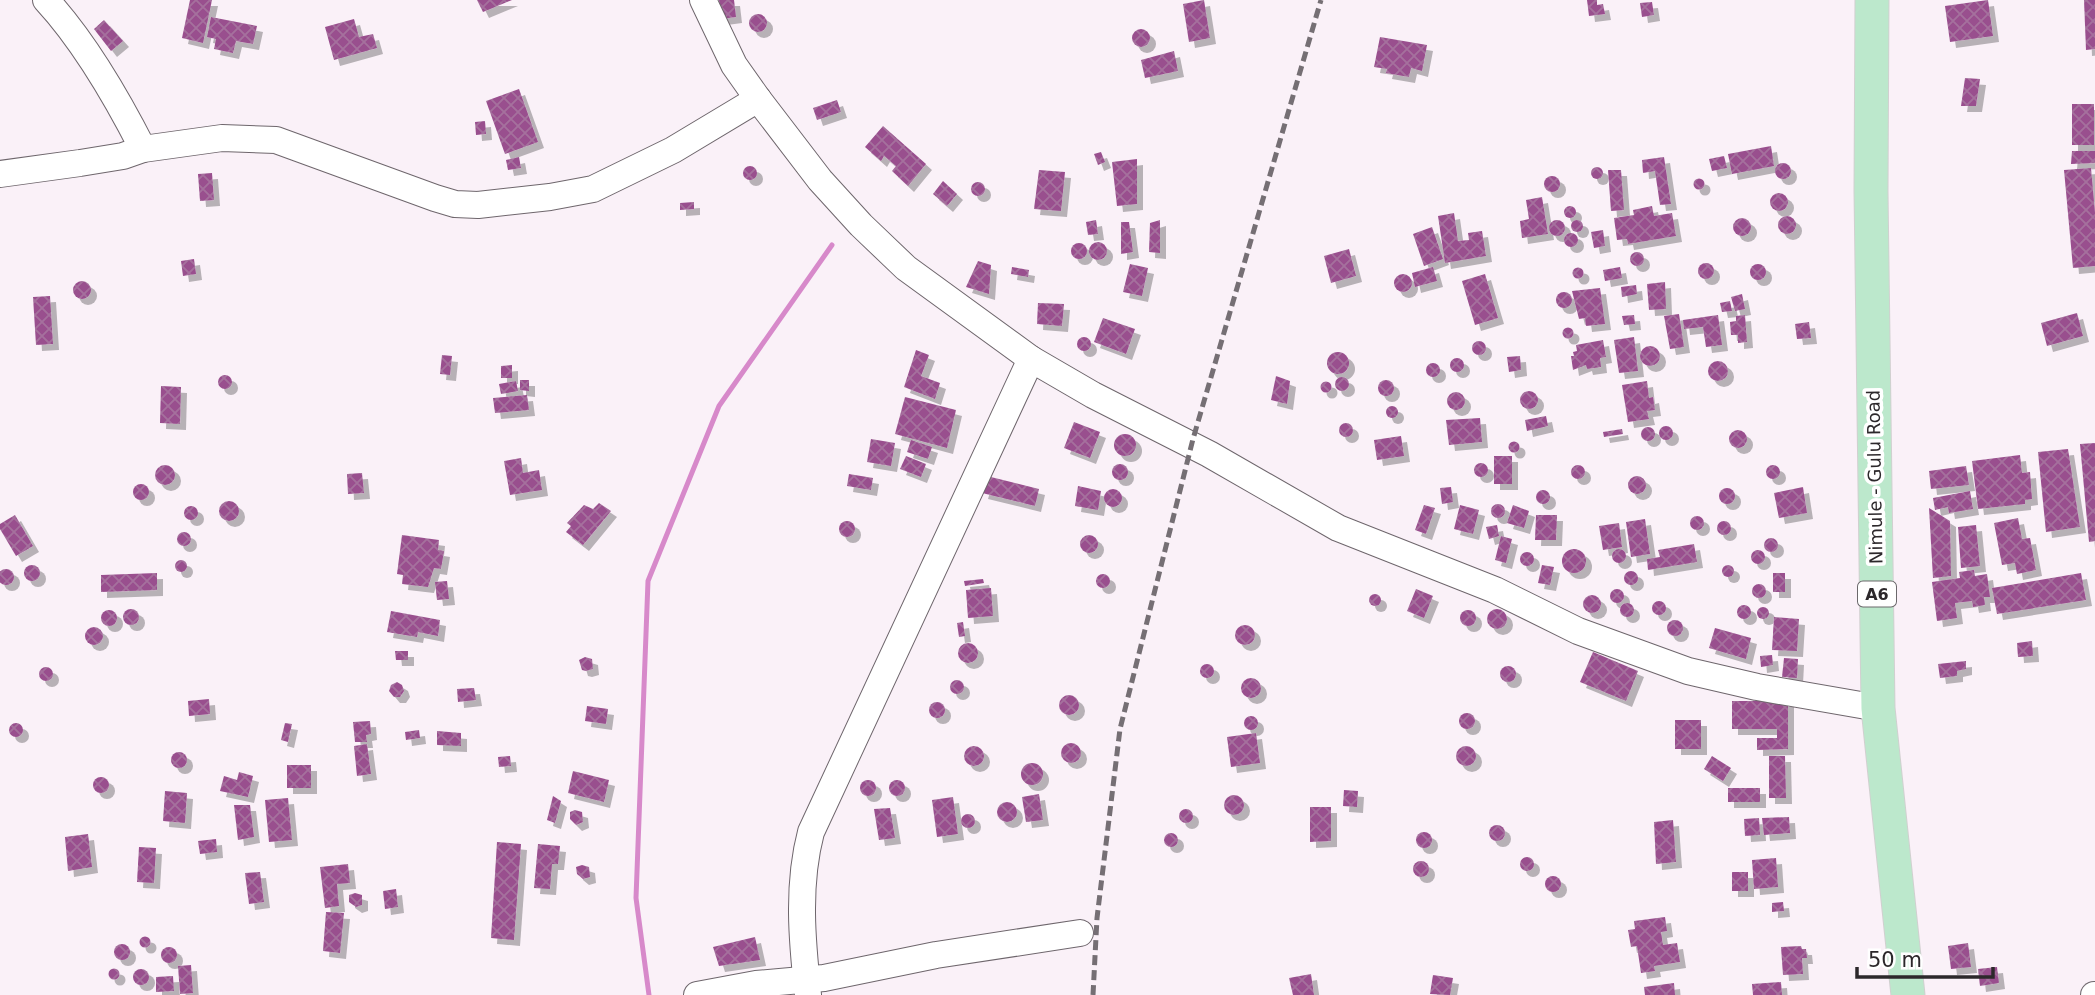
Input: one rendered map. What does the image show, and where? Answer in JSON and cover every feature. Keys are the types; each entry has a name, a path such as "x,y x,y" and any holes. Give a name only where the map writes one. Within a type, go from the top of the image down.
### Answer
{"main road":[{"name":"Nimule - Gulu Road","path":"1872,0 1871,191 1878,708 1908,995"}],"street":[{"path":"46,0 74,34 128,119 143,149"},
{"path":"702,0 734,65 758,99 820,180 861,225 898,261 1031,359 1093,395 1209,454 1338,527 1495,590 1578,631 1688,671 1878,708"},
{"path":"0,174 112,158 143,149 222,138 276,140 435,198 455,204 478,205 593,190 673,150 758,99"},
{"path":"807,988 802,898 803,861 811,832 1031,359"},
{"path":"697,995 756,984 807,988 936,955 1080,933"}],"building":[{"path":"190,0 212,0 203,43 182,38"},
{"path":"477,0 512,0 483,12"},
{"path":"719,0 734,0 736,17 721,19"},
{"path":"1204,0 1210,38 1189,42 1183,4"},
{"path":"1587,0 1597,0 1597,5 1603,4 1605,14 1589,16"},
{"path":"1988,0 1993,36 1950,42 1945,6"},
{"path":"2084,0 2095,0 2095,49 2086,50"},
{"path":"1652,2 1654,15 1642,17 1640,3"},
{"path":"758,14 764,17 767,23 764,29 758,32 752,29 749,23 752,17"},
{"path":"211,17 257,26 253,44 236,41 233,53 214,49 216,39 207,37"},
{"path":"354,19 359,37 373,34 377,48 334,60 325,27"},
{"path":"104,20 123,41 111,51 94,29"},
{"path":"1137,29 1145,29 1150,38 1148,45 1137,47 1132,42 1132,34"},
{"path":"1380,37 1427,45 1422,71 1411,68 1409,77 1386,73 1387,69 1374,67"},
{"path":"1174,51 1178,71 1145,78 1141,60"},
{"path":"1965,78 1980,79 1976,106 1961,106"},
{"path":"519,89 538,142 505,154 486,101"},
{"path":"837,100 841,112 817,120 813,108"},
{"path":"2072,104 2094,104 2094,145 2072,145"},
{"path":"485,121 486,134 476,135 475,122"},
{"path":"883,126 926,164 908,186 892,171 896,166 884,156 881,161 865,147"},
{"path":"1771,146 1774,166 1732,174 1728,154"},
{"path":"2072,151 2095,151 2095,163 2071,164"},
{"path":"1101,152 1105,162 1098,165 1094,154"},
{"path":"1724,156 1727,168 1712,171 1709,159"},
{"path":"519,157 521,168 508,170 506,160"},
{"path":"1664,157 1671,204 1660,205 1655,171 1643,173 1642,160"},
{"path":"1137,159 1137,204 1117,206 1112,162"},
{"path":"1783,163 1789,165 1789,177 1783,179 1777,177 1775,171 1777,165"},
{"path":"747,166 753,166 757,173 753,180 747,180 743,176 743,170"},
{"path":"1597,167 1603,173 1597,179 1591,173"},
{"path":"2091,168 2095,213 2095,266 2073,268 2064,170"},
{"path":"1039,170 1065,172 1061,211 1034,209"},
{"path":"1608,170 1621,170 1624,210 1611,211"},
{"path":"212,173 214,200 200,201 198,174"},
{"path":"1552,176 1560,184 1552,192 1544,184"},
{"path":"1699,179 1703,180 1703,188 1699,189 1695,188 1694,184 1695,180"},
{"path":"943,181 957,194 947,206 933,194"},
{"path":"975,182 981,182 985,189 981,196 975,196 971,192 971,186"},
{"path":"1779,193 1785,196 1788,202 1785,208 1779,211 1773,208 1770,202 1773,196"},
{"path":"1542,197 1548,234 1522,238 1520,221 1529,219 1526,200"},
{"path":"694,202 694,209 680,210 680,203"},
{"path":"1570,206 1576,212 1570,218 1564,212"},
{"path":"1652,206 1654,216 1672,213 1676,236 1628,244 1627,239 1617,240 1614,218 1634,215 1633,210"},
{"path":"1454,213 1458,241 1469,240 1468,233 1482,231 1486,256 1445,263 1438,216"},
{"path":"1787,216 1793,219 1796,225 1793,231 1787,234 1781,231 1778,225 1781,219"},
{"path":"1742,218 1748,221 1751,227 1748,233 1742,236 1736,233 1733,227 1736,221"},
{"path":"1096,220 1098,234 1088,235 1086,222"},
{"path":"1160,220 1160,253 1149,252 1150,223"},
{"path":"1557,220 1563,222 1563,234 1557,236 1551,234 1549,228 1551,222"},
{"path":"1572,221 1582,221 1582,231 1572,231"},
{"path":"1121,222 1129,222 1133,252 1121,254"},
{"path":"1432,227 1443,259 1424,266 1413,234"},
{"path":"1603,230 1605,246 1594,248 1591,232"},
{"path":"1571,233 1576,235 1576,245 1571,247 1566,245 1564,240 1566,235"},
{"path":"1098,242 1104,245 1107,251 1104,257 1098,260 1092,257 1089,251 1092,245"},
{"path":"1079,243 1087,251 1079,259 1071,251"},
{"path":"1349,249 1356,276 1331,283 1324,256"},
{"path":"1634,252 1640,252 1644,259 1640,266 1634,266 1630,262 1630,256"},
{"path":"194,259 196,274 183,276 181,261"},
{"path":"978,261 991,265 989,294 966,287"},
{"path":"1703,263 1709,263 1714,271 1712,277 1703,279 1698,274 1698,268"},
{"path":"1130,264 1148,268 1142,296 1123,292"},
{"path":"1758,264 1766,272 1758,280 1750,272"},
{"path":"1012,267 1029,270 1028,277 1011,274"},
{"path":"1433,267 1437,281 1415,287 1412,273"},
{"path":"1578,267 1584,273 1578,279 1572,273"},
{"path":"1620,267 1622,278 1605,281 1603,270"},
{"path":"1399,274 1407,274 1412,283 1410,290 1399,292 1394,287 1394,279"},
{"path":"1485,274 1498,318 1475,325 1462,281"},
{"path":"78,281 86,281 91,290 89,297 78,299 73,294 73,286"},
{"path":"1665,282 1666,309 1649,310 1647,284"},
{"path":"1636,285 1637,294 1622,297 1621,287"},
{"path":"1600,288 1605,324 1586,326 1585,318 1579,319 1572,291"},
{"path":"1564,292 1572,300 1564,308 1556,300"},
{"path":"1742,294 1745,309 1735,311 1731,297"},
{"path":"50,296 53,344 36,345 33,297"},
{"path":"1730,301 1732,311 1722,312 1720,303"},
{"path":"1038,303 1064,304 1062,326 1037,324"},
{"path":"2077,313 2083,336 2047,346 2041,323"},
{"path":"1679,314 1684,347 1670,349 1664,316"},
{"path":"1634,315 1635,324 1624,325 1622,316"},
{"path":"1718,315 1722,345 1706,347 1703,327 1684,329 1683,320"},
{"path":"1745,315 1747,342 1738,343 1738,335 1731,335 1730,322 1736,321 1736,316"},
{"path":"1103,318 1135,329 1126,354 1094,342"},
{"path":"1809,322 1811,338 1797,339 1795,324"},
{"path":"1568,327 1574,333 1568,339 1562,333"},
{"path":"1084,337 1089,339 1089,349 1084,351 1079,349 1077,344 1079,339"},
{"path":"1634,337 1638,371 1619,373 1614,340"},
{"path":"1603,340 1606,357 1600,358 1601,367 1587,369 1586,365 1573,370 1571,356 1577,351 1576,345"},
{"path":"1479,341 1484,343 1484,353 1479,355 1474,353 1472,348 1474,343"},
{"path":"1650,346 1657,349 1660,356 1657,363 1650,366 1643,363 1640,356 1643,349"},
{"path":"916,350 929,355 921,376 940,383 935,399 904,387"},
{"path":"1338,352 1346,355 1349,363 1346,371 1338,374 1330,371 1327,363 1330,355"},
{"path":"442,355 452,356 450,375 440,374"},
{"path":"1520,356 1521,370 1509,372 1507,357"},
{"path":"1457,358 1462,360 1462,370 1457,372 1452,370 1450,365 1452,360"},
{"path":"1718,361 1725,364 1728,371 1725,378 1718,381 1711,378 1708,371 1711,364"},
{"path":"1433,363 1438,365 1438,375 1433,377 1428,375 1426,370 1428,365"},
{"path":"512,365 512,378 501,378 501,366"},
{"path":"222,375 228,375 232,382 228,389 222,389 218,385 218,379"},
{"path":"1276,376 1290,381 1287,404 1271,400"},
{"path":"1342,377 1347,379 1347,389 1342,391 1337,389 1335,384 1337,379"},
{"path":"520,380 529,380 529,391 520,390"},
{"path":"1386,380 1394,388 1386,396 1378,388"},
{"path":"516,381 518,391 501,394 499,384"},
{"path":"1326,381 1332,387 1326,393 1320,387"},
{"path":"1647,381 1649,398 1653,397 1655,410 1647,411 1649,419 1628,422 1622,385"},
{"path":"161,386 181,387 180,424 160,423"},
{"path":"1529,391 1535,394 1538,400 1535,406 1529,409 1523,406 1520,400 1523,394"},
{"path":"1456,392 1462,395 1465,401 1462,407 1456,410 1450,407 1447,401 1450,395"},
{"path":"527,395 529,410 495,413 493,398"},
{"path":"905,397 956,410 947,448 895,434"},
{"path":"1392,406 1398,412 1392,418 1386,412"},
{"path":"1546,416 1548,426 1527,431 1525,420"},
{"path":"1480,418 1482,442 1449,445 1446,420"},
{"path":"1074,422 1100,432 1090,458 1064,448"},
{"path":"1343,423 1349,423 1353,430 1349,437 1343,437 1339,433 1339,427"},
{"path":"1663,426 1669,426 1673,433 1669,440 1663,440 1659,436 1659,430"},
{"path":"1645,427 1651,427 1655,434 1651,441 1645,441 1641,437 1641,431"},
{"path":"1622,429 1623,434 1604,437 1603,432"},
{"path":"1734,430 1742,430 1747,439 1745,446 1734,448 1729,443 1729,435"},
{"path":"1125,434 1135,441 1136,445 1129,455 1125,456 1115,449 1114,445 1121,435"},
{"path":"1401,436 1404,456 1377,460 1374,440"},
{"path":"871,439 895,443 891,466 867,462"},
{"path":"911,440 932,447 928,459 907,452"},
{"path":"1514,441 1520,447 1514,453 1508,447"},
{"path":"2095,443 2095,541 2089,542 2080,444"},
{"path":"2068,449 2080,527 2046,532 2038,452"},
{"path":"2020,455 2022,473 2030,472 2032,499 2025,500 2025,504 1978,509 1972,461"},
{"path":"906,456 926,464 921,477 900,469"},
{"path":"1494,456 1512,456 1512,484 1494,484"},
{"path":"521,458 523,473 539,470 542,490 510,495 504,461"},
{"path":"1478,463 1484,463 1488,470 1484,477 1478,477 1474,473 1474,467"},
{"path":"1120,464 1128,472 1120,480 1112,472"},
{"path":"165,465 172,468 175,475 172,482 165,485 158,482 155,475 158,468"},
{"path":"1575,465 1581,465 1585,472 1581,479 1575,479 1571,475 1571,469"},
{"path":"1770,465 1776,465 1780,472 1776,479 1770,479 1766,475 1766,469"},
{"path":"1966,466 1969,485 1931,489 1929,471"},
{"path":"362,473 364,493 348,494 347,474"},
{"path":"849,474 873,478 871,490 847,486"},
{"path":"987,476 1039,489 1035,506 982,493"},
{"path":"1633,476 1641,476 1646,485 1644,492 1633,494 1628,489 1628,481"},
{"path":"138,484 144,484 149,492 147,498 138,500 133,495 133,489"},
{"path":"1078,486 1101,491 1098,510 1075,506"},
{"path":"1451,487 1453,502 1442,504 1440,488"},
{"path":"1803,487 1807,513 1779,518 1774,493"},
{"path":"1724,488 1730,488 1735,496 1733,502 1724,504 1719,499 1719,493"},
{"path":"1113,489 1119,492 1122,498 1119,504 1113,507 1107,504 1104,498 1107,492"},
{"path":"1540,490 1546,490 1550,497 1546,504 1540,504 1536,500 1536,494"},
{"path":"1970,491 1973,509 1949,513 1948,507 1935,510 1933,498"},
{"path":"229,501 236,504 239,511 236,518 229,521 222,518 219,511 222,504"},
{"path":"599,503 611,511 583,545 566,532 571,526 567,523 584,505 593,509"},
{"path":"1495,504 1501,504 1505,511 1501,518 1495,518 1491,514 1491,508"},
{"path":"1424,505 1435,508 1426,534 1415,530"},
{"path":"1460,505 1479,510 1473,534 1454,529"},
{"path":"1513,505 1529,511 1524,528 1507,523"},
{"path":"188,506 194,506 198,513 194,520 188,520 184,516 184,510"},
{"path":"1929,508 1950,521 1951,576 1933,578"},
{"path":"15,515 33,546 16,556 0,529 0,524"},
{"path":"1536,515 1557,515 1556,540 1535,540"},
{"path":"1694,516 1700,516 1704,523 1700,530 1694,530 1690,526 1690,520"},
{"path":"2018,518 2022,539 2030,538 2036,570 2017,574 2015,563 2002,565 1994,523"},
{"path":"1645,519 1650,554 1631,557 1626,522"},
{"path":"847,521 855,529 847,537 839,529"},
{"path":"1721,521 1727,521 1731,528 1727,535 1721,535 1717,531 1717,525"},
{"path":"1619,523 1622,547 1603,550 1599,526"},
{"path":"1497,525 1499,536 1489,539 1486,527"},
{"path":"1976,525 1980,566 1961,568 1958,527"},
{"path":"181,532 187,532 191,539 187,546 181,546 177,542 177,536"},
{"path":"402,535 439,540 438,550 444,551 441,569 434,568 428,587 402,584 403,575 397,574"},
{"path":"1089,535 1095,538 1098,544 1095,550 1089,553 1083,550 1080,544 1083,538"},
{"path":"1501,536 1512,539 1506,563 1495,560"},
{"path":"1768,538 1774,538 1778,545 1774,552 1768,552 1764,548 1764,542"},
{"path":"1694,544 1697,562 1648,570 1647,559 1660,557 1658,550"},
{"path":"1574,549 1582,553 1586,561 1582,569 1574,573 1566,569 1562,561 1566,553"},
{"path":"1616,549 1622,549 1626,556 1622,563 1616,563 1612,559 1612,553"},
{"path":"1755,550 1761,550 1765,557 1761,564 1755,564 1751,560 1751,554"},
{"path":"1524,552 1530,552 1534,559 1530,566 1524,566 1520,562 1520,556"},
{"path":"181,560 187,566 181,572 175,566"},
{"path":"29,565 35,565 40,573 38,579 29,581 24,576 24,570"},
{"path":"1542,565 1554,567 1550,585 1538,583"},
{"path":"1728,565 1734,571 1728,577 1722,571"},
{"path":"6,569 14,577 6,585 -2,577"},
{"path":"1974,570 1975,576 1987,574 1990,597 1984,597 1985,605 1973,607 1972,601 1955,603 1957,618 1937,621 1932,582 1960,578 1959,572"},
{"path":"1628,571 1634,571 1638,578 1634,585 1628,585 1624,581 1624,575"},
{"path":"157,573 157,590 101,592 101,575"},
{"path":"1773,573 1785,573 1785,592 1773,592"},
{"path":"2081,573 2086,600 1997,614 1992,588"},
{"path":"1100,574 1106,574 1110,581 1106,588 1100,588 1096,584 1096,578"},
{"path":"983,579 984,583 965,586 964,581"},
{"path":"447,581 449,599 437,600 435,582"},
{"path":"1756,584 1762,584 1766,591 1762,598 1756,598 1752,594 1752,588"},
{"path":"991,588 993,616 968,618 966,590"},
{"path":"1416,589 1433,596 1424,618 1407,611"},
{"path":"1614,589 1620,589 1624,596 1620,603 1614,603 1610,599 1610,593"},
{"path":"1375,594 1381,600 1375,606 1369,600"},
{"path":"1588,595 1596,595 1601,604 1599,611 1588,613 1583,608 1583,600"},
{"path":"1656,601 1662,601 1666,608 1662,615 1656,615 1652,611 1652,605"},
{"path":"1624,603 1630,603 1634,610 1630,617 1624,617 1620,613 1620,607"},
{"path":"1741,605 1747,605 1751,612 1747,619 1741,619 1737,615 1737,609"},
{"path":"1763,607 1769,613 1763,619 1757,613"},
{"path":"131,609 139,617 131,625 123,617"},
{"path":"1497,609 1504,612 1507,619 1504,626 1497,629 1490,626 1487,619 1490,612"},
{"path":"109,610 117,618 109,626 101,618"},
{"path":"1468,610 1476,618 1468,626 1460,618"},
{"path":"391,611 440,620 438,636 418,632 417,637 387,632"},
{"path":"1774,617 1799,619 1797,651 1772,650"},
{"path":"1675,620 1683,628 1675,636 1667,628"},
{"path":"963,622 965,636 959,637 957,623"},
{"path":"1245,625 1252,628 1255,635 1252,642 1245,645 1238,642 1235,635 1238,628"},
{"path":"94,627 100,630 103,636 100,642 94,645 88,642 85,636 88,630"},
{"path":"1715,628 1751,638 1746,659 1709,648"},
{"path":"2032,641 2033,656 2018,657 2017,643"},
{"path":"968,643 975,646 978,653 975,660 968,663 961,660 958,653 961,646"},
{"path":"395,651 408,651 408,660 396,660"},
{"path":"1593,652 1638,671 1626,701 1580,682"},
{"path":"1772,655 1773,665 1761,667 1760,656"},
{"path":"585,657 592,659 593,669 582,670 579,660"},
{"path":"1784,658 1798,659 1797,678 1782,677"},
{"path":"1966,661 1966,669 1957,671 1957,676 1940,678 1938,664"},
{"path":"1204,664 1210,664 1214,671 1210,678 1204,678 1200,674 1200,668"},
{"path":"1508,666 1516,674 1508,682 1500,674"},
{"path":"43,667 49,667 53,674 49,681 43,681 39,677 39,671"},
{"path":"1251,678 1258,681 1261,688 1258,695 1251,698 1244,695 1241,688 1244,681"},
{"path":"954,680 960,680 964,687 960,694 954,694 950,690 950,684"},
{"path":"397,682 402,685 404,691 400,697 394,697 389,691 391,685"},
{"path":"474,688 476,700 458,702 457,689"},
{"path":"1069,695 1076,698 1079,705 1076,712 1069,715 1062,712 1059,705 1062,698"},
{"path":"209,699 210,714 189,716 188,701"},
{"path":"1732,701 1788,701 1788,749 1757,750 1757,738 1777,738 1777,729 1732,729"},
{"path":"937,702 945,710 937,718 929,710"},
{"path":"587,706 608,709 606,724 585,721"},
{"path":"1467,713 1475,721 1467,729 1459,721"},
{"path":"1248,716 1254,716 1258,723 1254,730 1248,730 1244,726 1244,720"},
{"path":"1675,720 1701,720 1701,749 1675,749"},
{"path":"370,721 371,734 366,735 367,742 355,742 353,722"},
{"path":"13,723 19,723 23,730 19,737 13,737 9,733 9,727"},
{"path":"285,723 292,724 288,742 281,740"},
{"path":"419,730 420,738 406,740 405,732"},
{"path":"437,731 461,733 461,746 437,745"},
{"path":"1256,733 1260,763 1231,767 1227,737"},
{"path":"1071,743 1078,746 1081,753 1078,760 1071,763 1064,760 1061,753 1064,746"},
{"path":"367,744 371,774 357,776 354,746"},
{"path":"974,746 981,749 984,756 981,763 974,766 967,763 964,756 967,749"},
{"path":"1466,746 1473,749 1476,756 1473,763 1466,766 1459,763 1456,756 1459,749"},
{"path":"176,752 182,752 187,760 185,766 176,768 171,763 171,757"},
{"path":"510,756 511,766 499,767 498,757"},
{"path":"1712,756 1731,768 1723,781 1704,769"},
{"path":"1769,756 1785,756 1786,798 1769,798"},
{"path":"1032,763 1040,766 1043,774 1040,782 1032,785 1024,782 1021,774 1024,766"},
{"path":"287,765 311,765 311,788 287,788"},
{"path":"573,771 609,780 604,802 568,793"},
{"path":"239,772 253,776 248,797 220,791 224,776 237,780"},
{"path":"98,777 104,777 109,785 107,791 98,793 93,788 93,782"},
{"path":"868,780 876,788 868,796 860,788"},
{"path":"897,780 905,788 897,796 889,788"},
{"path":"1728,788 1760,788 1760,802 1728,802"},
{"path":"1344,790 1358,791 1357,807 1343,806"},
{"path":"165,791 187,793 185,823 163,821"},
{"path":"1039,794 1043,820 1026,822 1022,797"},
{"path":"1234,795 1241,798 1244,805 1241,812 1234,815 1227,812 1224,805 1227,798"},
{"path":"553,796 561,801 555,823 547,820"},
{"path":"953,797 958,834 937,837 932,800"},
{"path":"288,798 292,840 269,842 265,800"},
{"path":"1007,802 1014,805 1017,812 1014,819 1007,822 1000,819 997,812 1000,805"},
{"path":"234,805 250,805 254,837 238,840"},
{"path":"1310,807 1331,807 1331,841 1310,842"},
{"path":"890,808 895,838 879,840 874,809"},
{"path":"1183,809 1189,809 1193,816 1189,823 1183,823 1179,819 1179,813"},
{"path":"570,812 582,812 583,822 576,825 570,819"},
{"path":"968,814 973,816 973,826 968,828 963,826 961,821 963,816"},
{"path":"1789,817 1790,833 1764,835 1762,818"},
{"path":"1759,818 1760,835 1745,836 1744,819"},
{"path":"1673,820 1676,862 1656,864 1654,822"},
{"path":"1497,825 1505,833 1497,841 1489,833"},
{"path":"1424,832 1432,840 1424,848 1416,840"},
{"path":"1168,833 1174,833 1178,840 1174,847 1168,847 1164,843 1164,837"},
{"path":"88,834 92,867 68,871 65,837"},
{"path":"216,839 217,852 200,854 198,841"},
{"path":"497,842 521,844 514,940 491,938"},
{"path":"538,844 560,846 558,864 552,864 550,889 534,888"},
{"path":"139,847 156,848 154,883 137,882"},
{"path":"1524,857 1530,857 1534,864 1530,871 1524,871 1520,867 1520,861"},
{"path":"1776,858 1778,887 1754,889 1752,860"},
{"path":"1421,861 1429,869 1421,877 1413,869"},
{"path":"348,864 350,883 337,884 339,906 325,908 320,867"},
{"path":"576,867 589,867 590,877 583,879 577,874"},
{"path":"260,872 264,902 249,904 245,873"},
{"path":"1732,872 1748,872 1748,891 1732,891"},
{"path":"1553,876 1561,884 1553,892 1545,884"},
{"path":"396,889 398,907 385,909 383,891"},
{"path":"349,895 362,895 362,905 356,907 349,902"},
{"path":"1783,902 1784,911 1772,912 1772,903"},
{"path":"326,912 344,913 340,953 323,951"},
{"path":"1665,917 1667,931 1661,932 1663,945 1677,943 1680,962 1654,966 1655,971 1641,973 1637,946 1631,947 1628,930 1635,929 1634,921"},
{"path":"145,936 151,942 145,948 139,942"},
{"path":"755,937 760,960 719,966 713,947"},
{"path":"1968,943 1971,967 1951,969 1948,946"},
{"path":"122,944 130,952 122,960 114,952"},
{"path":"1801,946 1806,949 1807,958 1802,958 1803,974 1783,975 1781,947"},
{"path":"169,947 175,949 175,961 169,963 163,961 161,955 163,949"},
{"path":"191,965 193,993 180,994 178,966"},
{"path":"1997,967 1999,983 1980,986 1978,969"},
{"path":"114,968 120,974 114,980 108,974"},
{"path":"141,969 147,971 147,983 141,985 135,983 133,977 135,971"},
{"path":"1311,974 1314,995 1293,995 1289,978"},
{"path":"1433,975 1453,978 1450,995 1430,994"},
{"path":"173,976 174,991 156,992 156,977"},
{"path":"1781,982 1782,995 1753,995 1752,984"},
{"path":"1674,983 1675,995 1645,995 1644,987"}],"waterway":[{"path":"649,995 636,898 648,581 719,406 832,245"}],"railway":[{"path":"1093,995 1097,918 1120,729 1193,439 1321,0"}]}
